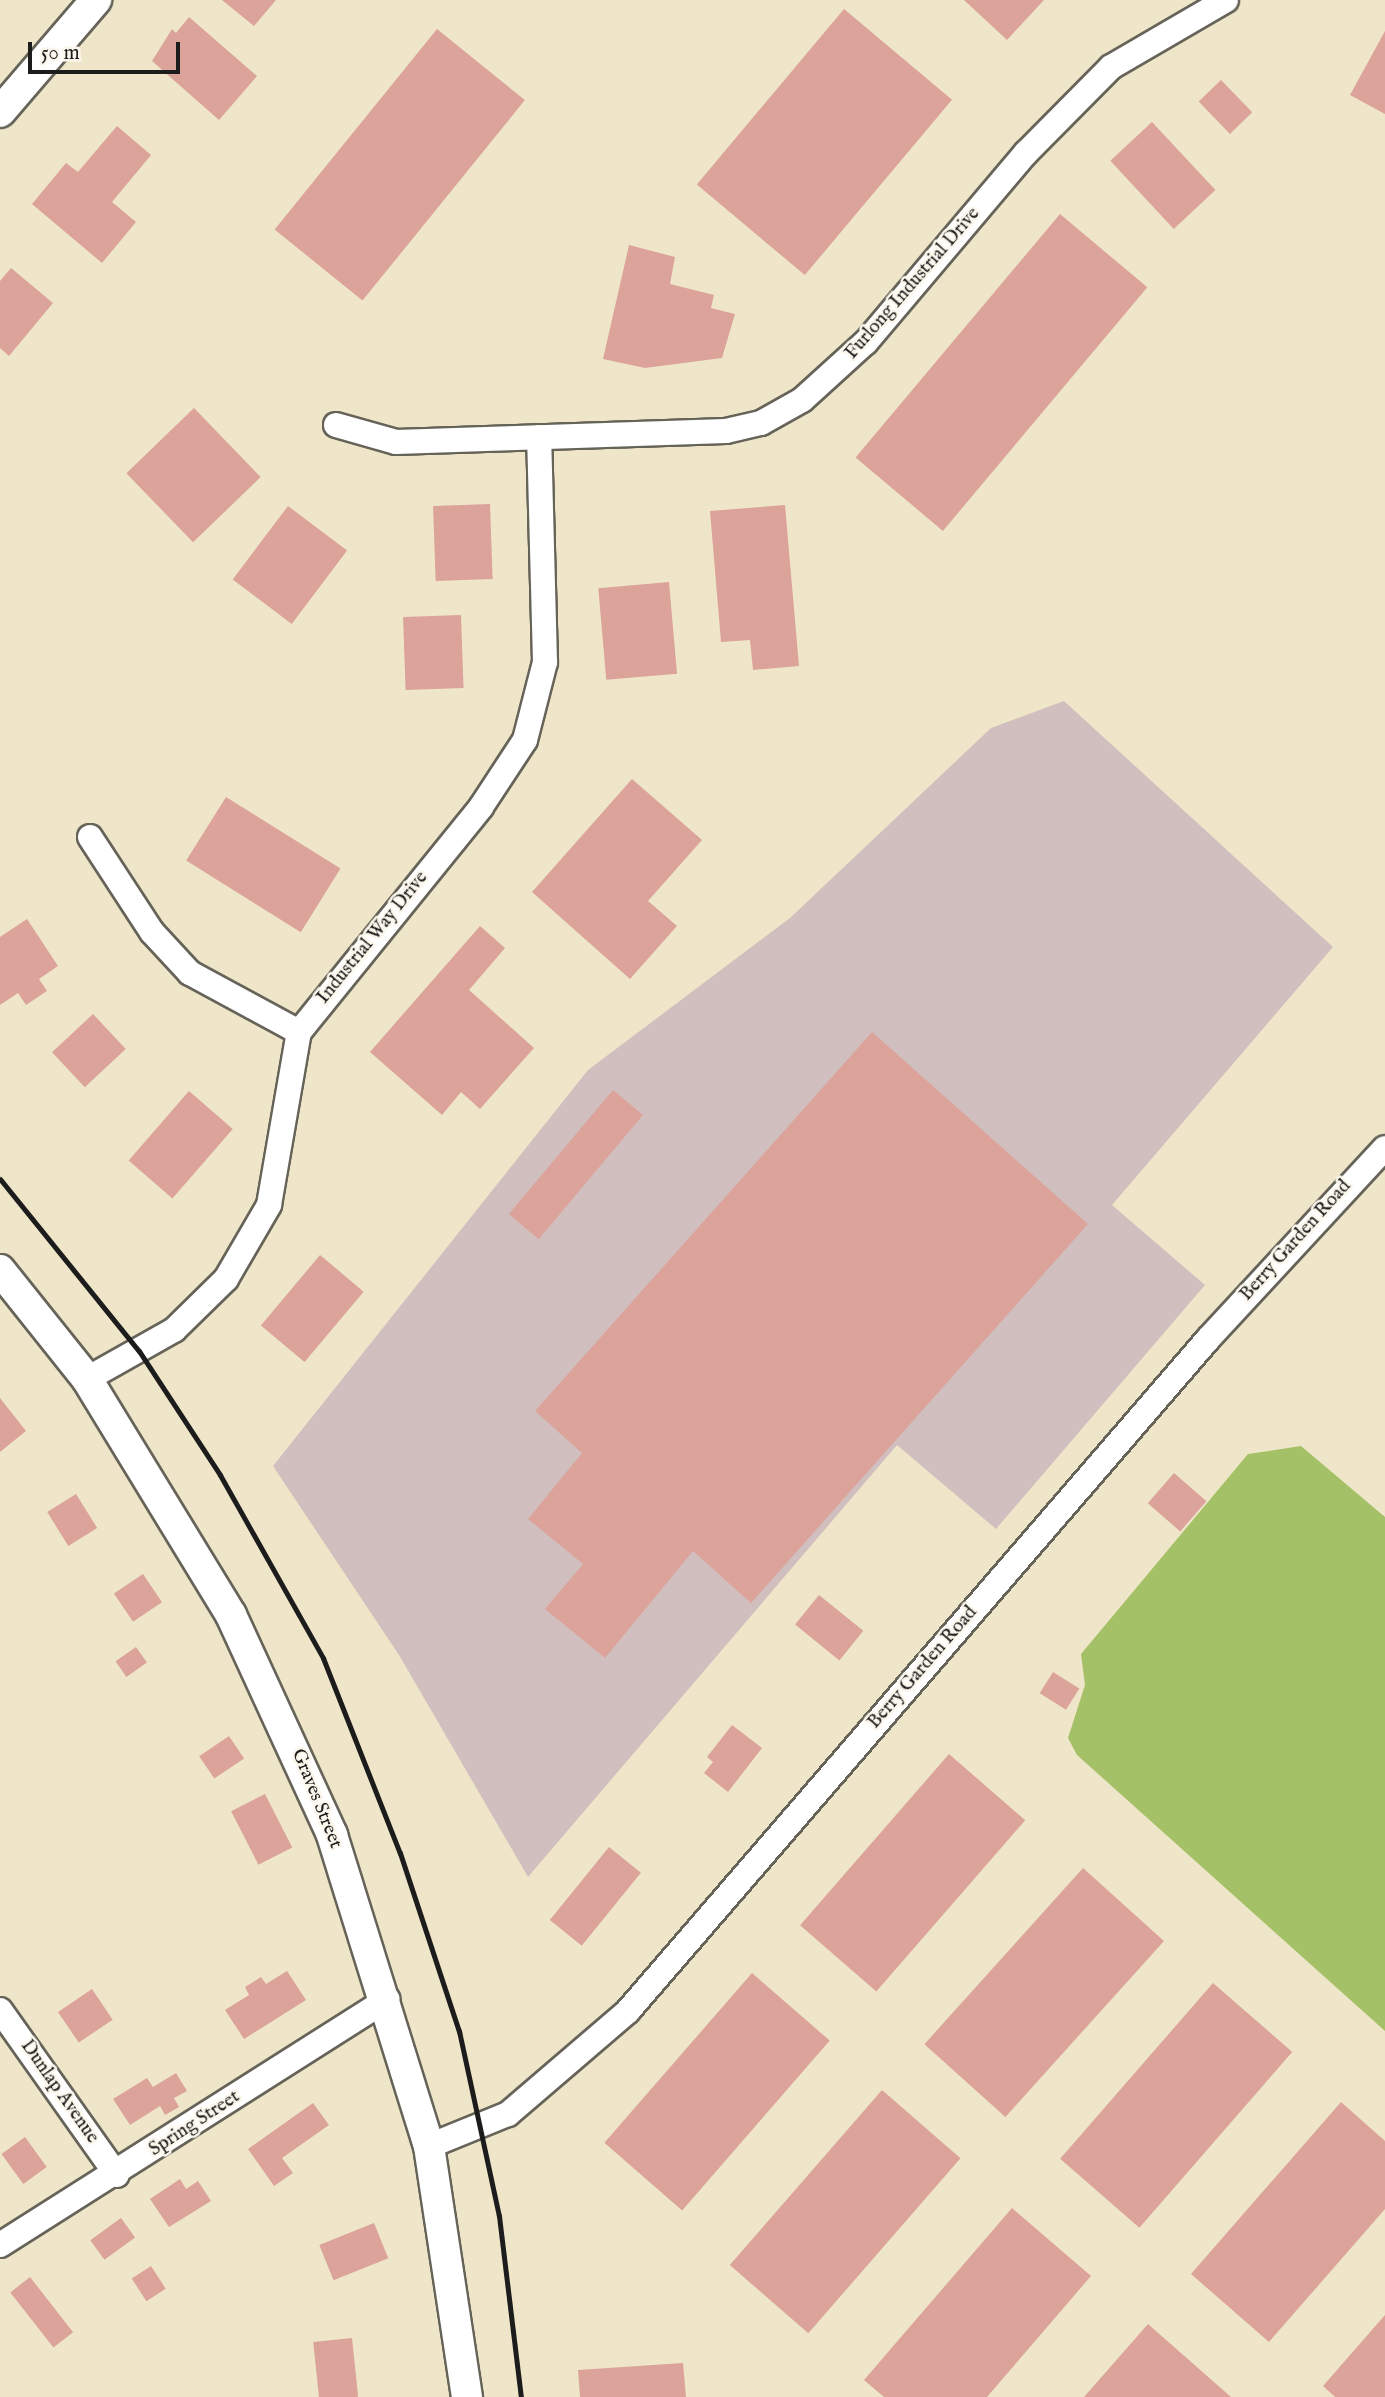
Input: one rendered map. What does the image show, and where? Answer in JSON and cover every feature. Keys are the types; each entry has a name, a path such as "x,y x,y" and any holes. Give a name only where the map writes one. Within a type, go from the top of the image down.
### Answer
{"street":[{"path":"0,112 96,0"},
{"name":"Furlong Industrial Drive","path":"336,425 396,442 726,431 761,423 802,400 866,342 1026,153 1111,67 1226,0"},
{"name":"Industrial Way Drive","path":"86,1379 174,1330 226,1279 270,1205 299,1032 481,807 525,740 545,662 539,437"},
{"path":"90,837 152,932 190,972 299,1032"},
{"name":"Berry Garden Road","path":"429,2146 509,2114 628,2011 1208,1339 1385,1148"},
{"name":"Graves Street","path":"0,1270 86,1379 231,1615 276,1703 332,1835 388,1999 429,2146 467,2397"},
{"name":"Spring Street","path":"0,2245 117,2175 388,1999"},
{"name":"Dunlap Avenue","path":"0,2010 117,2175"}],"shaded area":[{"path":"1064,701 1333,947 1112,1205 1205,1285 996,1529 897,1445 528,1877 399,1655 273,1466 588,1070 790,918 991,728"}],"green space":[{"path":"1301,1446 1385,1517 1385,2031 1077,1755 1068,1738 1085,1685 1081,1654 1248,1454"}],"building":[{"path":"222,0 276,0 254,26"},
{"path":"964,0 1044,0 1007,40"},
{"path":"844,9 952,100 805,275 697,184"},
{"path":"189,17 257,76 219,120 152,61 172,29 176,33"},
{"path":"437,29 525,100 362,301 275,230"},
{"path":"1385,31 1385,114 1350,95"},
{"path":"1221,80 1252,112 1230,134 1199,102"},
{"path":"1152,122 1215,190 1174,229 1110,161"},
{"path":"117,126 151,155 112,202 136,222 102,263 32,204 66,163 78,172"},
{"path":"1060,214 1147,287 943,531 856,458"},
{"path":"629,245 675,257 670,284 714,295 711,308 735,314 722,358 645,368 603,359"},
{"path":"11,268 53,303 9,356 0,348 0,281"},
{"path":"194,408 261,477 193,542 126,473"},
{"path":"490,504 493,579 436,581 433,506"},
{"path":"785,505 799,666 753,670 750,640 721,642 710,511"},
{"path":"288,506 347,551 292,624 233,579"},
{"path":"669,582 677,674 606,680 598,588"},
{"path":"461,615 464,688 406,690 403,617"},
{"path":"632,779 702,840 648,901 677,926 630,979 532,892"},
{"path":"226,797 340,869 301,932 186,861"},
{"path":"27,919 58,966 39,979 47,991 26,1005 18,993 0,1005 0,937"},
{"path":"480,926 505,948 469,990 534,1048 480,1109 461,1092 442,1115 370,1052"},
{"path":"93,1014 126,1049 85,1087 52,1052"},
{"path":"872,1032 1088,1224 751,1603 693,1551 605,1658 545,1609 583,1564 528,1519 582,1453 535,1411"},
{"path":"613,1090 643,1115 539,1239 509,1214"},
{"path":"189,1091 233,1129 172,1198 129,1160"},
{"path":"320,1255 364,1292 305,1362 261,1325"},
{"path":"0,1398 26,1431 0,1452"},
{"path":"1174,1473 1206,1501 1180,1531 1148,1503"},
{"path":"76,1494 97,1528 68,1546 47,1512"},
{"path":"143,1574 162,1602 133,1622 114,1594"},
{"path":"819,1595 863,1631 839,1660 795,1625"},
{"path":"136,1647 147,1663 126,1677 116,1661"},
{"path":"1053,1672 1079,1688 1066,1710 1040,1693"},
{"path":"732,1725 762,1748 728,1792 704,1773 713,1762 707,1757"},
{"path":"229,1736 244,1758 214,1779 199,1756"},
{"path":"949,1754 1025,1820 876,1992 800,1925"},
{"path":"265,1794 292,1847 258,1865 231,1811"},
{"path":"609,1847 641,1873 582,1946 550,1920"},
{"path":"1083,1868 1164,1941 1005,2117 924,2044"},
{"path":"287,1971 306,2000 244,2039 225,2010 249,1995 245,1987 261,1977 266,1984"},
{"path":"752,1973 830,2041 682,2210 604,2143"},
{"path":"1213,1983 1292,2052 1139,2228 1060,2159"},
{"path":"92,1989 113,2020 79,2043 58,2012"},
{"path":"176,2073 187,2091 174,2098 179,2107 165,2115 160,2106 130,2125 113,2099 147,2078 153,2087"},
{"path":"882,2090 960,2158 808,2333 730,2265"},
{"path":"1341,2102 1385,2141 1385,2209 1269,2342 1191,2274"},
{"path":"313,2103 329,2125 282,2158 293,2173 274,2186 248,2149"},
{"path":"25,2137 47,2167 23,2184 2,2154"},
{"path":"180,2179 186,2189 198,2181 211,2201 169,2227 150,2199"},
{"path":"1012,2208 1091,2276 987,2397 884,2397 864,2380"},
{"path":"121,2218 135,2237 104,2260 90,2240"},
{"path":"374,2223 388,2258 334,2280 319,2245"},
{"path":"151,2266 166,2289 146,2301 132,2279"},
{"path":"30,2277 73,2332 53,2348 10,2292"},
{"path":"1385,2315 1385,2397 1335,2397 1323,2386"},
{"path":"1148,2324 1231,2397 1084,2397"},
{"path":"352,2338 358,2397 319,2397 313,2342"},
{"path":"683,2363 686,2397 580,2397 578,2370"}],"railway":[{"path":"0,1179 139,1351 220,1475 323,1658 400,1853 459,2031 499,2216 521,2397"}]}
